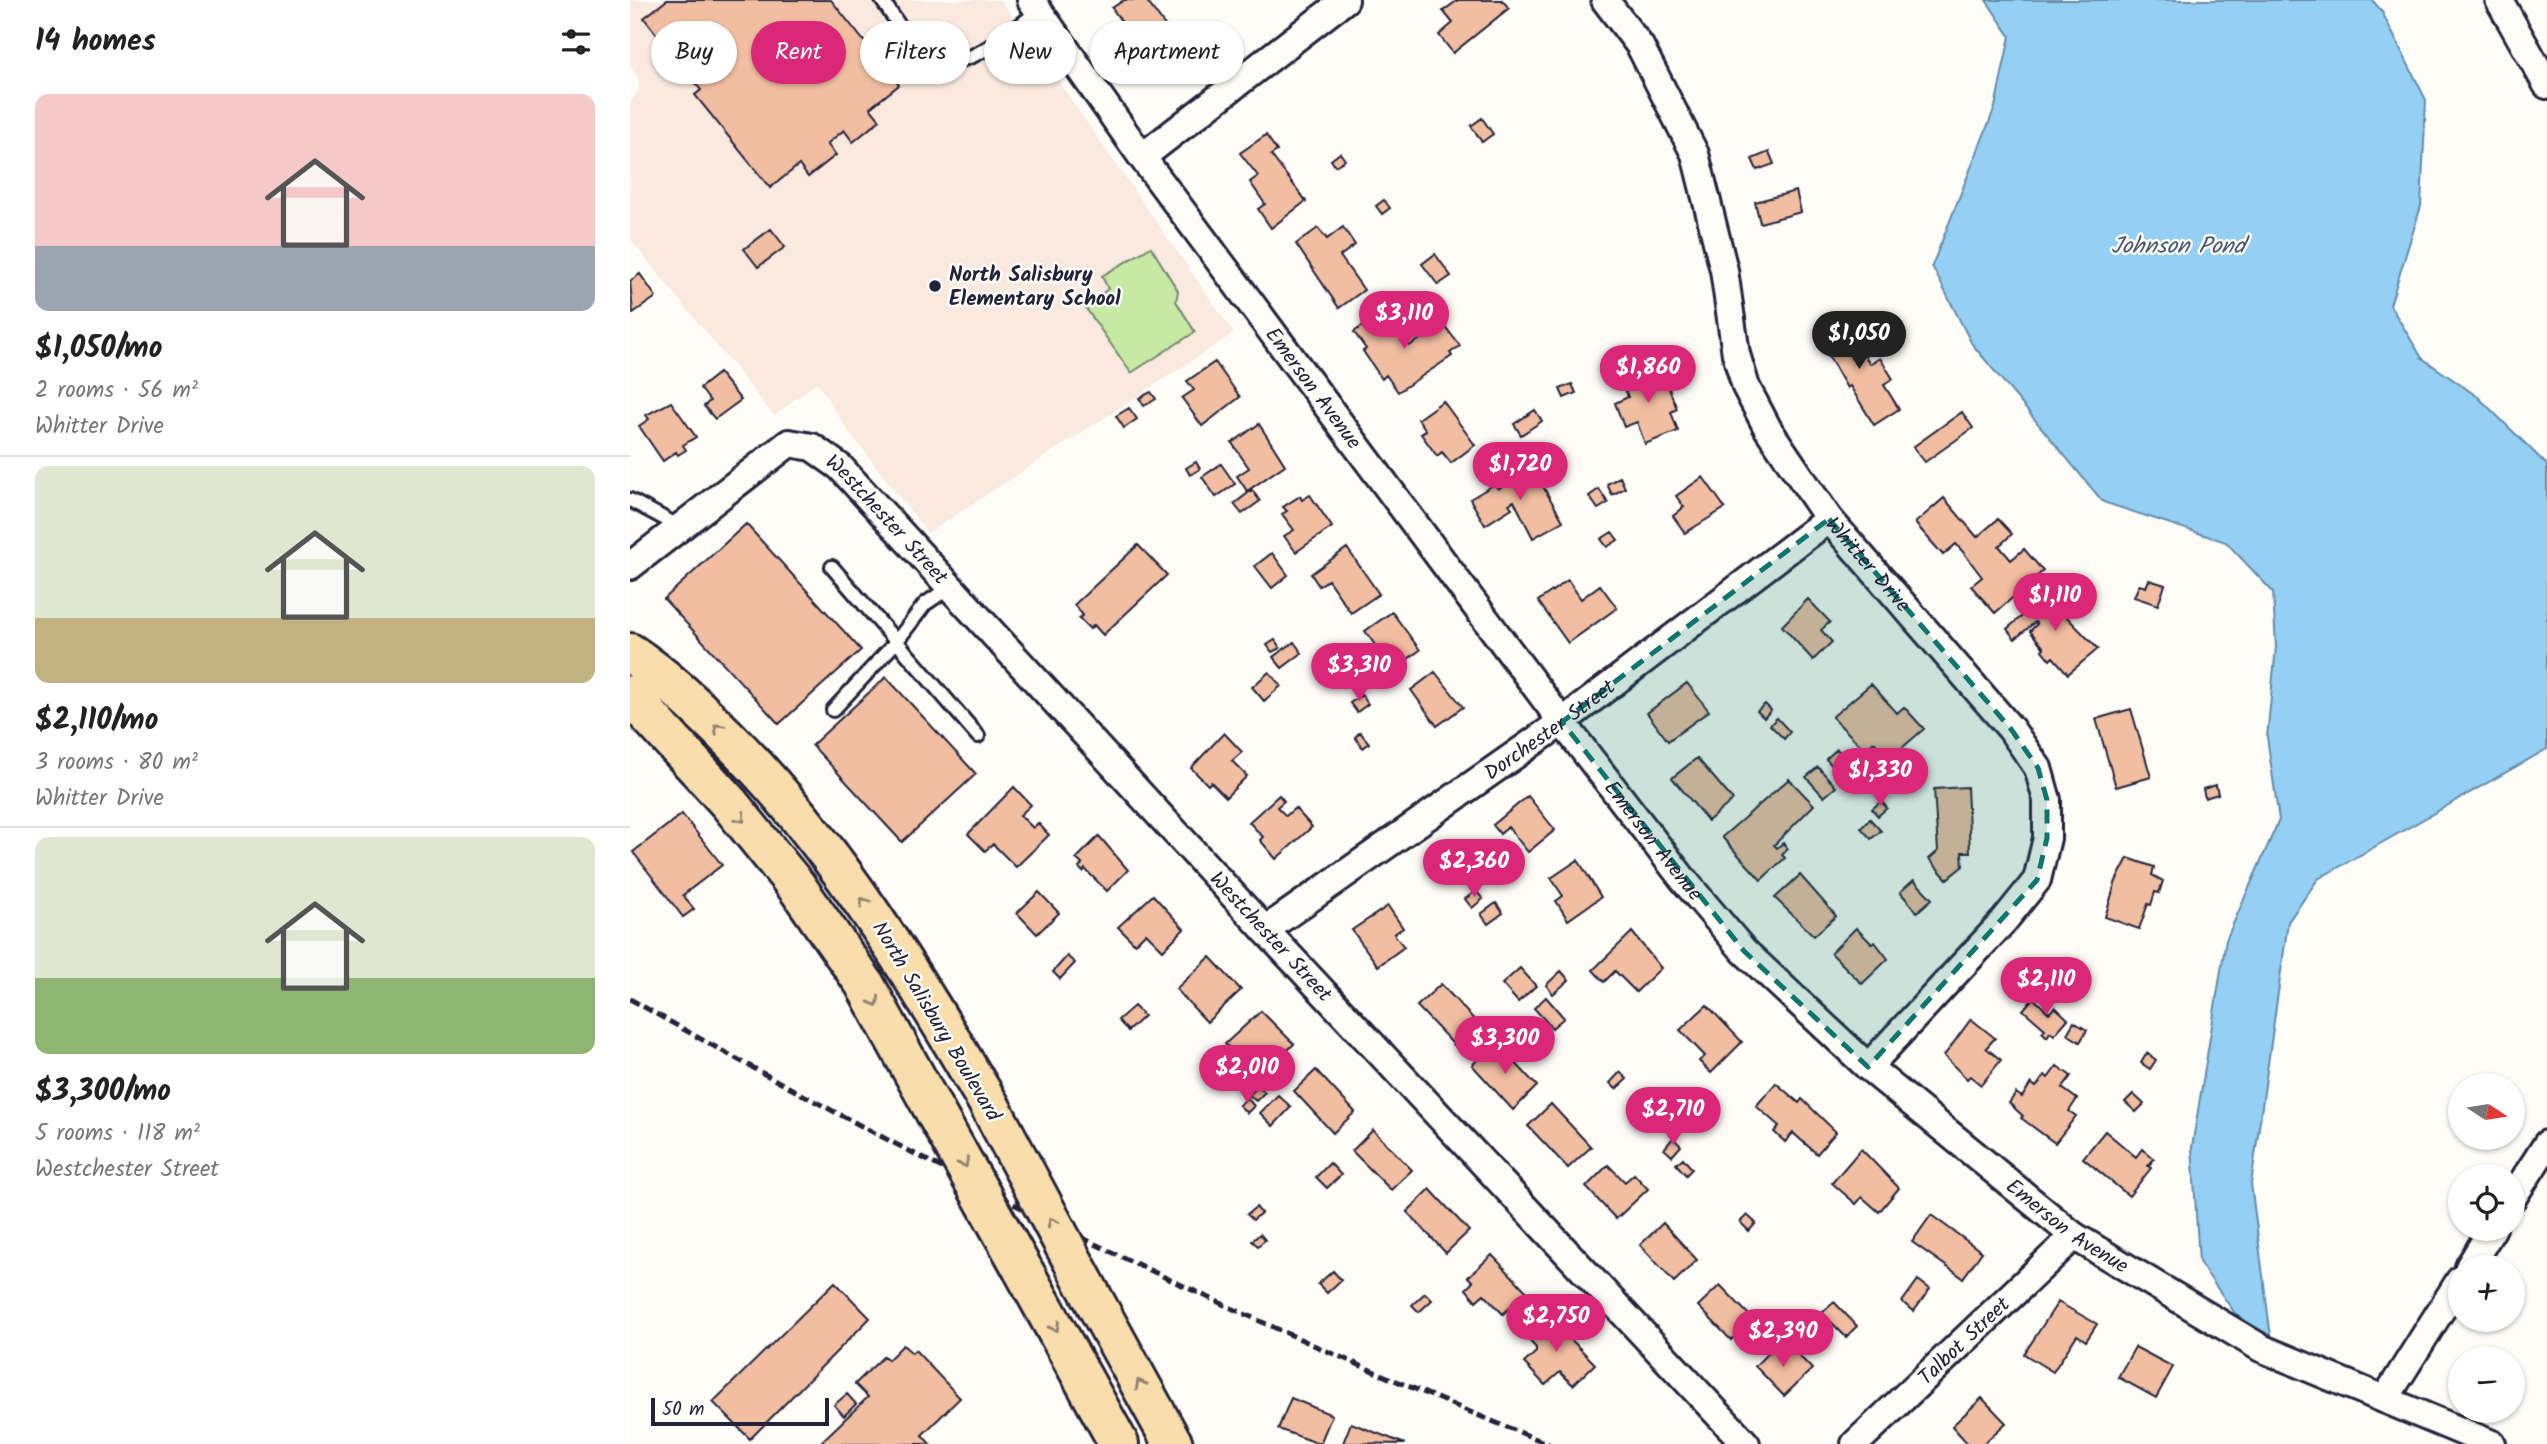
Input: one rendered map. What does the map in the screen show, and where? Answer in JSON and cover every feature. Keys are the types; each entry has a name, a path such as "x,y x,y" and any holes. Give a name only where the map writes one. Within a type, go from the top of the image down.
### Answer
{"main road":[{"name":"North Salisbury Boulevard","path":"630,653 667,677 759,768 830,854 901,954 990,1106 1173,1444"},
{"name":"North Salisbury Boulevard","path":"630,695 729,803 797,887 864,983 1119,1444"}],"street":[{"path":"1142,157 1345,0"},
{"name":"Whitter Drive","path":"1605,0 1640,46 1695,154 1724,270 1729,320 1746,387 1768,429 1829,519 2011,729 2038,768 2047,800 2047,838 2037,880 2003,922 1868,1067"},
{"path":"2499,0 2547,85"},
{"name":"Emerson Avenue","path":"1035,6 1142,157 1562,722 1683,879 1744,951 1868,1067 2074,1236 2262,1348 2492,1444"},
{"name":"Westchester Street","path":"680,527 789,443 812,447 839,467 1265,930 1745,1443"},
{"name":"Dorchester Street","path":"1265,930 1562,722 1829,519"},
{"path":"632,561 680,527"},
{"path":"2525,1178 2547,1144"},
{"name":"Talbot Street","path":"1855,1444 2074,1236"},
{"path":"2385,1399 2448,1299"}],"lane":[{"path":"882,0 924,54 950,61 976,54 1035,6"},
{"path":"630,500 680,527"},
{"path":"832,567 978,736"},
{"path":"833,710 896,642 925,604 950,587"}],"highlighted area":[{"path":"1829,519 2011,729 2038,768 2047,800 2047,838 2037,880 1868,1067 1744,951 1562,722"}],"shaded area":[{"name":"North Salisbury Elementary School","path":"630,0 1001,0 1016,21 984,21 984,84 1060,84 1234,333 928,533 849,432 817,382 774,416 630,239 630,104 638,92 639,81 630,63"}],"green space":[{"path":"1151,247 1178,291 1176,301 1195,332 1131,373 1085,307 1108,289 1102,276"}],"water":[{"name":"Johnson Pond","path":"1986,0 2372,0 2381,10 2426,100 2421,206 2390,305 2422,358 2478,397 2547,465 2547,749 2318,879 2288,922 2251,1184 2271,1337 2241,1322 2199,1262 2192,1147 2226,940 2279,820 2267,737 2276,647 2273,592 2226,542 2103,502 1972,344 1932,266 1995,107 2010,36"}],"building":[{"path":"667,0 831,0 860,36 860,84 899,85 870,108 880,120 853,142 844,130 827,144 836,155 808,177 799,165 770,188 695,95 701,90 696,84 737,84 737,21 651,21 651,27 644,18"},
{"path":"1124,0 1146,0 1162,21 1121,21 1112,8"},
{"path":"1458,0 1502,0 1509,8 1453,53 1439,35 1453,23 1443,11"},
{"path":"1482,118 1493,134 1482,142 1471,126"},
{"path":"1266,135 1277,151 1271,155 1306,201 1271,228 1258,209 1265,204 1250,182 1258,176 1240,153"},
{"path":"1769,152 1774,164 1757,170 1752,159"},
{"path":"1340,153 1345,160 1335,166 1331,160"},
{"path":"1796,191 1801,212 1760,223 1755,202"},
{"path":"1384,200 1390,208 1382,214 1376,206"},
{"path":"1343,227 1355,245 1340,256 1364,290 1339,308 1296,244 1318,228 1327,239"},
{"path":"771,229 785,247 758,267 744,249"},
{"path":"1435,254 1451,276 1438,285 1422,264"},
{"path":"640,274 656,297 633,313 630,281"},
{"path":"1384,311 1409,346 1444,325 1460,346 1450,353 1452,356 1398,392 1386,375 1382,379 1354,332"},
{"path":"1841,317 1870,364 1880,358 1893,379 1884,385 1899,409 1874,425 1850,386 1847,388 1816,334"},
{"path":"1215,362 1240,397 1202,426 1182,398 1194,390 1187,381"},
{"path":"1654,366 1660,383 1666,381 1677,409 1671,412 1678,431 1645,444 1637,422 1624,427 1615,403 1628,397 1621,379"},
{"path":"719,373 741,400 715,419 704,406 710,401 700,388"},
{"path":"1572,384 1576,393 1564,398 1560,389"},
{"path":"1151,392 1156,399 1144,406 1139,398"},
{"path":"1443,401 1475,445 1451,463 1442,452 1437,456 1421,434 1426,430 1418,419"},
{"path":"671,402 696,437 683,445 686,450 678,455 676,452 663,461 639,426 649,419 646,415"},
{"path":"1129,408 1137,419 1124,428 1116,416"},
{"path":"1535,410 1542,421 1521,435 1514,424"},
{"path":"1962,412 1973,428 1925,462 1913,447"},
{"path":"1259,424 1285,465 1247,491 1237,476 1249,468 1232,443"},
{"path":"1196,462 1200,469 1190,475 1186,468"},
{"path":"1221,464 1235,484 1216,497 1202,477"},
{"path":"1538,466 1547,480 1541,483 1563,521 1533,538 1514,501 1509,504 1512,508 1485,525 1470,499 1495,484 1498,489"},
{"path":"1620,477 1625,488 1612,495 1607,484"},
{"path":"1703,477 1725,508 1685,533 1673,516 1684,507 1676,496"},
{"path":"1599,489 1608,503 1598,509 1589,496"},
{"path":"1252,490 1260,501 1242,514 1234,504"},
{"path":"1310,495 1332,527 1296,552 1284,536 1294,530 1282,514 1287,511 1283,507 1300,496 1302,500"},
{"path":"1944,498 1977,537 1998,519 2012,534 1999,546 2011,560 2024,549 2043,571 1995,613 1971,586 1982,577 1956,544 1943,555 1915,523"},
{"path":"746,524 861,650 779,724 664,599"},
{"path":"1612,532 1618,540 1607,547 1601,539"},
{"path":"1138,545 1167,575 1103,635 1094,625 1090,629 1079,618 1083,615 1074,605"},
{"path":"1347,548 1379,594 1351,613 1328,580 1319,586 1311,574"},
{"path":"1272,553 1288,575 1272,588 1255,566"},
{"path":"1568,580 1581,599 1600,585 1617,608 1568,643 1538,601"},
{"path":"2149,580 2165,585 2158,605 2134,597 2139,585 2146,587"},
{"path":"2051,591 2063,604 2058,608 2098,649 2068,674 2053,657 2050,660 2042,650 2044,648 2030,631 2037,624 2035,622 2015,639 2007,629"},
{"path":"1808,599 1830,622 1821,630 1832,642 1813,660 1782,626"},
{"path":"1392,612 1420,650 1393,670 1365,631"},
{"path":"1275,640 1280,648 1272,652 1267,645"},
{"path":"1294,642 1302,653 1282,668 1273,657"},
{"path":"1269,672 1281,686 1264,701 1252,687"},
{"path":"1435,672 1463,707 1437,726 1411,690"},
{"path":"886,677 976,774 902,842 812,745"},
{"path":"1687,683 1709,711 1668,741 1647,713"},
{"path":"1871,684 1897,713 1904,707 1924,729 1889,759 1874,742 1865,750 1832,717"},
{"path":"1362,695 1368,704 1357,712 1350,703"},
{"path":"1765,704 1771,710 1764,718 1757,711"},
{"path":"2131,709 2151,777 2116,787 2096,719"},
{"path":"1777,718 1790,732 1784,739 1770,725"},
{"path":"1360,732 1369,743 1363,748 1355,737"},
{"path":"1224,733 1242,752 1232,761 1247,776 1226,797 1211,782 1208,785 1191,768"},
{"path":"1837,749 1850,763 1839,773 1826,759"},
{"path":"1697,758 1733,800 1708,821 1672,778"},
{"path":"1818,767 1836,787 1824,797 1806,777"},
{"path":"1789,779 1814,805 1774,845 1777,848 1783,843 1788,849 1782,855 1785,858 1761,880 1722,837"},
{"path":"2216,785 2218,794 2205,798 2203,789"},
{"path":"1014,787 1031,805 1020,815 1033,828 1038,823 1049,835 1016,867 993,844 985,851 968,834"},
{"path":"1967,787 1970,852 1962,852 1963,866 1947,879 1929,859 1938,851 1934,789"},
{"path":"1279,795 1284,801 1277,807 1286,816 1295,808 1312,827 1276,859 1260,840 1263,837 1249,822"},
{"path":"1528,796 1555,830 1528,852 1508,827 1500,834 1493,825"},
{"path":"1881,801 1887,808 1878,816 1872,809"},
{"path":"682,814 722,865 683,895 694,909 683,917 633,852"},
{"path":"1870,819 1881,831 1871,839 1861,828"},
{"path":"1099,836 1128,870 1107,891 1085,869 1083,872 1079,868 1082,864 1076,859"},
{"path":"2128,858 2154,867 2152,875 2163,881 2159,893 2155,892 2151,905 2148,904 2139,929 2105,917 2116,881"},
{"path":"1578,860 1601,897 1568,920 1556,901 1563,896 1551,878"},
{"path":"1800,875 1836,916 1814,936 1775,898"},
{"path":"1914,880 1932,899 1917,912 1900,892"},
{"path":"1476,891 1483,899 1472,908 1465,899"},
{"path":"1039,892 1059,913 1037,934 1017,913"},
{"path":"1153,895 1184,929 1163,950 1146,933 1135,944 1118,927"},
{"path":"1496,903 1503,913 1488,924 1481,914"},
{"path":"1388,906 1403,928 1394,934 1404,947 1378,966 1352,930"},
{"path":"1856,928 1872,944 1875,942 1888,959 1862,984 1831,953"},
{"path":"1632,932 1661,968 1636,992 1615,971 1604,982 1593,970"},
{"path":"1067,956 1075,963 1060,979 1053,972"},
{"path":"1210,957 1241,990 1207,1022 1176,989"},
{"path":"1520,968 1536,986 1518,1002 1502,984"},
{"path":"1561,971 1569,980 1553,994 1546,985"},
{"path":"1441,984 1479,1025 1456,1047 1417,1006"},
{"path":"1546,997 1564,1018 1552,1028 1534,1008"},
{"path":"2033,998 2049,1013 2055,1007 2068,1019 2054,1035 2050,1032 2047,1037 2042,1032 2045,1029 2023,1010"},
{"path":"1707,1005 1742,1042 1711,1073 1699,1061 1705,1056 1680,1030"},
{"path":"1134,1006 1144,1016 1128,1031 1118,1020"},
{"path":"1261,1011 1294,1044 1269,1068 1256,1056 1247,1065 1225,1044"},
{"path":"1971,1019 1995,1038 1986,1048 2001,1060 1981,1085 1970,1076 1967,1079 1944,1056"},
{"path":"2074,1022 2087,1030 2080,1042 2067,1034"},
{"path":"1496,1042 1537,1086 1513,1110 1472,1065"},
{"path":"2147,1053 2156,1060 2150,1069 2141,1063"},
{"path":"2057,1066 2071,1076 2062,1088 2077,1099 2069,1111 2076,1116 2055,1143 2021,1118 2023,1116 2009,1103 2016,1093 2022,1097 2031,1083 2036,1087 2045,1075 2048,1078"},
{"path":"1316,1070 1355,1112 1333,1133 1294,1091"},
{"path":"1620,1072 1627,1079 1616,1089 1610,1083"},
{"path":"1776,1083 1799,1103 1802,1099 1836,1132 1817,1154 1793,1133 1785,1142 1774,1132 1779,1126 1756,1106"},
{"path":"1258,1086 1265,1092 1256,1101 1249,1095"},
{"path":"2133,1094 2144,1104 2136,1112 2125,1102"},
{"path":"1278,1095 1291,1107 1273,1126 1260,1113"},
{"path":"1691,1097 1701,1109 1694,1116 1684,1104"},
{"path":"1247,1098 1254,1106 1247,1113 1239,1105"},
{"path":"1551,1104 1591,1147 1568,1168 1528,1126"},
{"path":"1373,1130 1412,1170 1391,1190 1352,1151"},
{"path":"2105,1131 2136,1157 2142,1149 2154,1159 2148,1166 2151,1168 2129,1196 2083,1158"},
{"path":"1673,1138 1681,1146 1672,1156 1664,1149"},
{"path":"1861,1149 1899,1188 1879,1212 1862,1197 1856,1204 1832,1183"},
{"path":"1683,1158 1692,1169 1686,1175 1676,1164"},
{"path":"1330,1163 1341,1175 1327,1188 1316,1177"},
{"path":"1608,1165 1625,1182 1634,1174 1648,1189 1616,1219 1586,1187"},
{"path":"1430,1189 1469,1231 1446,1253 1407,1212"},
{"path":"1256,1207 1261,1213 1253,1220 1247,1214"},
{"path":"1747,1215 1756,1223 1749,1231 1740,1222"},
{"path":"1931,1215 1982,1252 1963,1278 1912,1242"},
{"path":"1663,1223 1697,1260 1674,1282 1640,1245"},
{"path":"1260,1234 1265,1240 1258,1246 1252,1241"},
{"path":"1492,1255 1527,1292 1503,1314 1484,1294 1476,1301 1466,1289 1473,1282 1468,1277"},
{"path":"1333,1271 1341,1280 1327,1293 1318,1284"},
{"path":"1918,1280 1930,1289 1914,1311 1902,1302"},
{"path":"835,1282 870,1318 750,1439 713,1402"},
{"path":"1720,1285 1753,1319 1731,1340 1698,1306"},
{"path":"1425,1293 1432,1300 1419,1312 1412,1305"},
{"path":"1834,1302 1857,1326 1846,1337 1822,1313"},
{"path":"2058,1302 2097,1324 2086,1341 2077,1335 2053,1372 2024,1354"},
{"path":"1548,1316 1595,1364 1573,1385 1560,1372 1545,1385 1524,1363 1536,1352 1536,1348 1526,1337"},
{"path":"1777,1344 1787,1354 1792,1348 1812,1369 1784,1396 1755,1366"},
{"path":"903,1345 912,1353 915,1350 960,1398 922,1435 930,1444 819,1444 868,1397 855,1384 884,1356 888,1360"},
{"path":"2135,1347 2173,1367 2156,1398 2118,1377"},
{"path":"847,1394 856,1404 844,1416 834,1405"},
{"path":"1291,1398 1332,1415 1320,1444 1278,1429"},
{"path":"1982,1398 2006,1423 1983,1444 1968,1444 1952,1426"},
{"path":"1351,1423 1405,1444 1343,1443"}],"railway":[{"path":"630,999 854,1122 1082,1238 1314,1345 1549,1444"}],"place":[{"name":"North Salisbury Elementary School","path":"935,286"}]}
